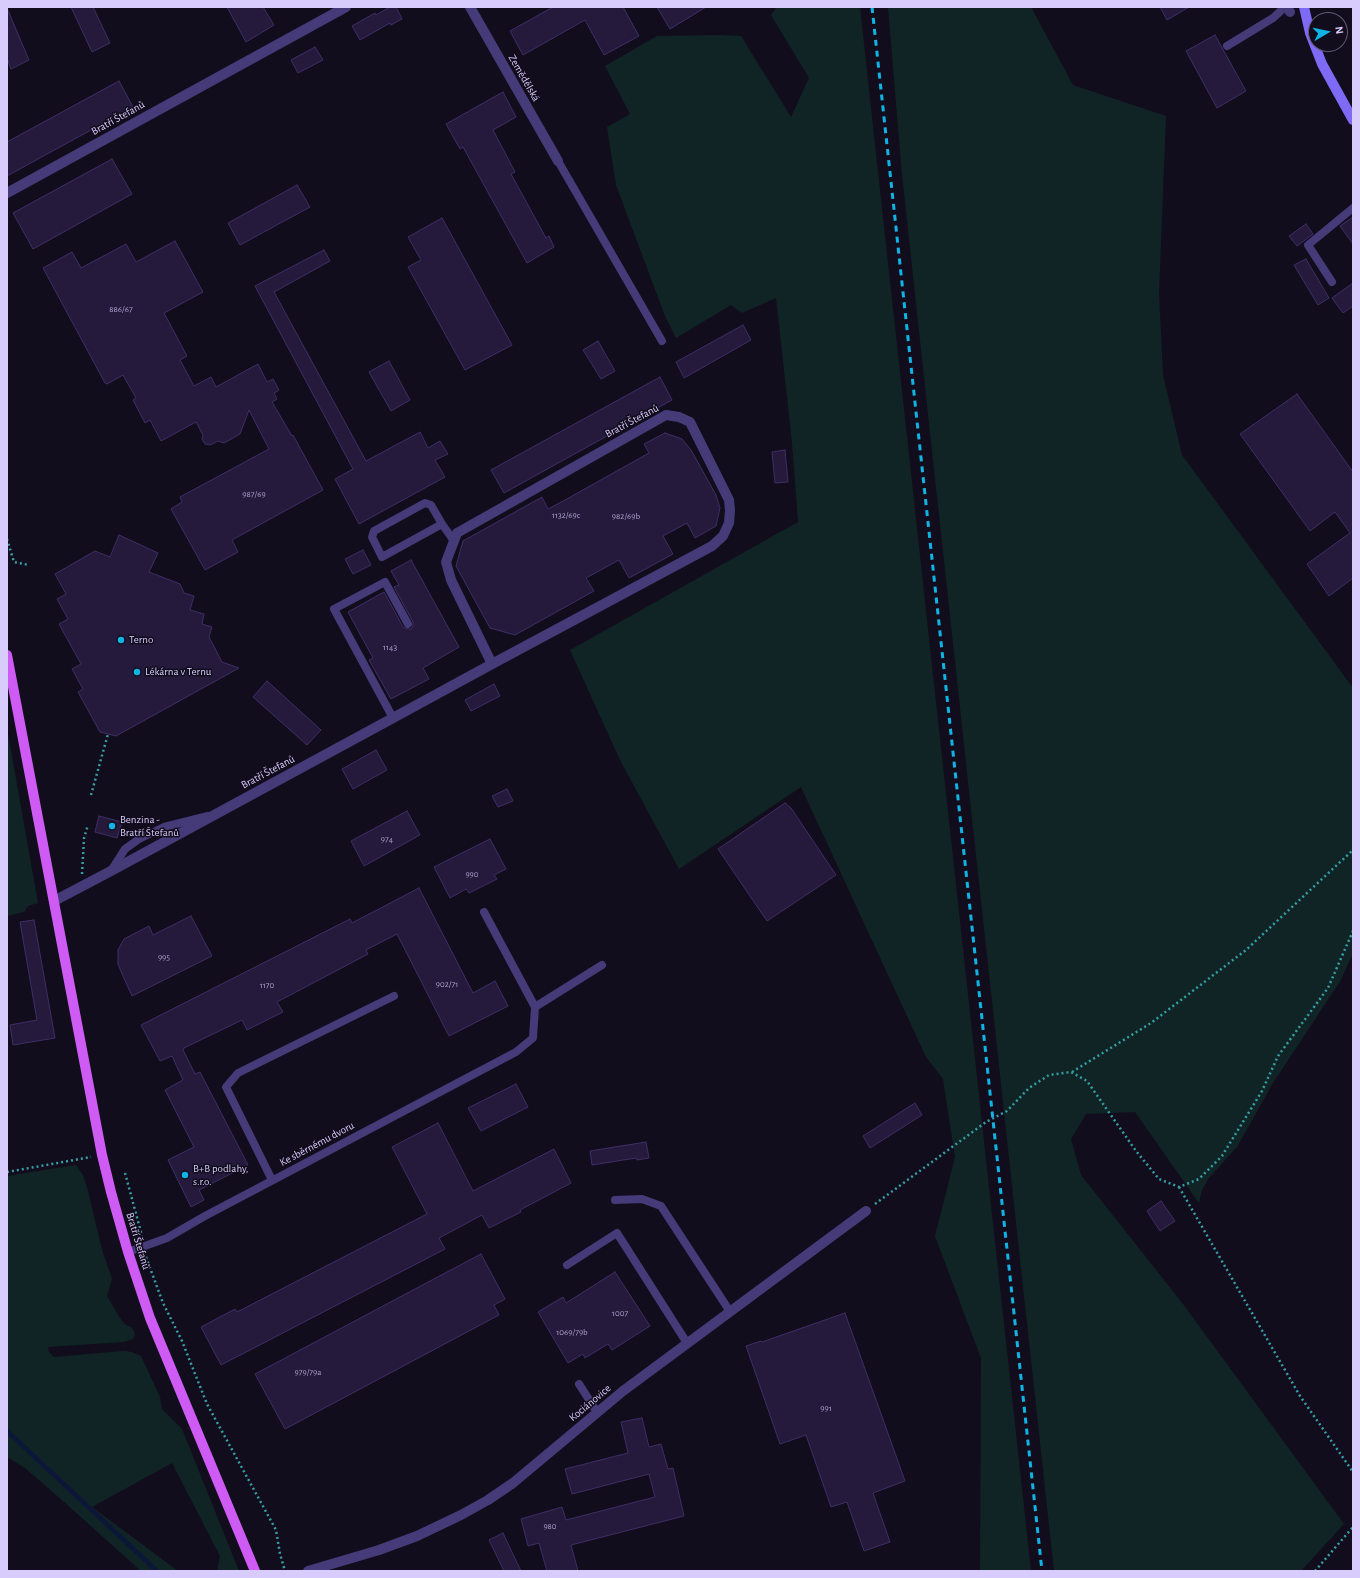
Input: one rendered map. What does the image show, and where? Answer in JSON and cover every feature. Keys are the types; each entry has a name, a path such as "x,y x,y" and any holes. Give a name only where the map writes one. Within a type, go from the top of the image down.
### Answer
{"main road":[{"path":"1304,7 1310,33 1322,64 1353,120"},
{"name":"Bratří Štefanů","path":"7,655 102,1155 111,1192 128,1252 150,1318 255,1571"}],"street":[{"name":"Bratří Štefanů","path":"7,193 346,7"},
{"name":"Zemědělská","path":"470,7 558,161"},
{"name":"Bratří Štefanů","path":"54,901 712,546 723,536 729,523 730,510 728,500 690,422 679,417 666,415 458,533 446,562 451,580 492,664"},
{"name":"Kociánovice","path":"308,1571 386,1548 417,1536 488,1500 513,1483 622,1391 866,1211"}],"lane":[{"path":"1227,46 1287,9"},
{"path":"558,161 662,341"},
{"path":"1332,282 1308,245 1353,208"},
{"path":"442,524 382,557 372,537 374,531 425,503 431,505 454,541"},
{"path":"393,718 334,609 385,582 408,624"},
{"path":"111,871 125,849 139,839 164,827 218,813"},
{"path":"484,912 535,1006 602,964"},
{"path":"272,1180 226,1087 238,1073 394,996"},
{"name":"Ke sběrnému dvoru","path":"128,1252 167,1238 272,1180 516,1052 533,1038 535,1006"},
{"path":"615,1200 642,1199 662,1206 730,1310"},
{"path":"567,1265 617,1233 687,1343"},
{"path":"579,1384 597,1412"}],"path":[{"path":"7,539 14,562 29,566"},
{"path":"91,795 108,734"},
{"path":"85,885 81,872 84,838 88,825"},
{"path":"866,1211 986,1122 1007,1111 1029,1088 1036,1083 1049,1075 1072,1072 1151,1023 1246,950 1353,850"},
{"path":"1179,1187 1199,1179 1222,1156 1262,1091 1278,1056 1328,988 1353,932"},
{"path":"1072,1072 1087,1081 1136,1151 1158,1179 1179,1187 1300,1396 1353,1472"},
{"path":"7,1172 102,1155"},
{"path":"126,1173 147,1262 163,1303 182,1340 207,1404 276,1530 280,1554 285,1571"},
{"path":"1315,1571 1353,1527"}],"green space":[{"path":"777,7 860,7 1031,1571 980,1571 981,1358 935,1236 955,1157 943,1079 926,1057 801,787 679,869 620,760 570,650 798,522 792,443 776,298 742,313 731,305 676,338 665,316 616,185 607,127 630,114 605,66 657,36 741,36 791,117 809,78 771,15"},
{"path":"888,7 1031,7 1073,85 1166,116 1159,293 1163,375 1182,455 1353,688 1353,953 1341,980 1273,1083 1237,1147 1208,1179 1202,1190 1199,1203 1135,1112 1086,1114 1071,1139 1081,1175 1183,1304 1344,1524 1301,1571 1054,1571 902,175"},
{"path":"7,728 38,903 28,906 24,912 7,916"},
{"path":"76,1165 83,1175 102,1250 112,1279 107,1296 120,1318 126,1325 131,1327 135,1335 133,1339 124,1342 48,1347 49,1352 54,1357 123,1351 132,1352 141,1356 160,1397 162,1409 182,1429 239,1571 217,1571 220,1556 172,1463 92,1507 178,1571 141,1571 25,1468 7,1457 7,1176"}],"building":[{"path":"71,7 93,7 110,43 92,52"},
{"path":"227,7 263,7 274,25 246,42"},
{"path":"390,7 396,7 402,19 391,25 390,23 360,40 352,26 375,13 376,15"},
{"path":"553,7 623,7 639,36 604,55 585,20 523,55 510,31"},
{"path":"657,7 706,7 670,29"},
{"path":"1160,7 1189,7 1167,20"},
{"path":"7,8 29,60 11,69 7,58"},
{"path":"1215,35 1246,91 1217,108 1186,51"},
{"path":"315,47 323,60 298,73 291,60"},
{"path":"119,81 133,107 7,176 7,142"},
{"path":"503,92 516,117 493,130 515,172 511,174 546,238 549,236 554,247 527,263 463,147 460,149 446,124"},
{"path":"112,159 132,194 33,249 13,213"},
{"path":"297,185 310,207 240,245 228,223"},
{"path":"1353,217 1353,244 1340,226"},
{"path":"442,218 512,345 465,370 408,267 421,260 408,237"},
{"path":"1306,224 1313,234 1297,246 1289,236"},
{"path":"175,241 203,292 164,313 187,356 180,360 194,386 211,377 216,387 258,364 267,382 273,379 279,390 274,393 277,399 272,402 292,436 293,435 323,490 232,540 238,552 205,570 171,509 182,502 180,497 269,449 249,410 240,434 224,443 218,441 210,445 205,444 202,439 203,435 196,422 161,441 150,420 145,423 133,400 136,398 123,375 107,384 105,383 43,268 72,252 81,268 126,244 136,262"},
{"path":"324,250 330,261 274,292 366,461 420,432 428,448 440,441 448,454 435,460 445,477 359,524 335,479 353,469 255,286"},
{"path":"1306,259 1329,298 1318,305 1294,265"},
{"path":"1353,283 1353,306 1343,313 1332,298"},
{"path":"743,325 751,340 684,378 676,362"},
{"path":"598,341 615,371 601,379 583,350"},
{"path":"389,361 410,400 391,411 369,372"},
{"path":"660,377 672,400 504,493 491,470"},
{"path":"1297,394 1353,472 1353,578 1329,596 1307,564 1350,533 1335,512 1310,531 1240,434"},
{"path":"665,433 682,439 691,450 716,495 720,508 716,526 695,538 687,523 663,536 673,554 629,578 619,560 586,578 594,591 515,635 490,628 456,566 463,541 542,497 548,509 565,500 649,453 644,444"},
{"path":"785,450 788,482 775,483 772,452"},
{"path":"119,535 158,553 149,572 180,584 184,593 194,596 190,610 204,614 202,624 212,627 209,637 222,662 239,668 116,736 100,732 78,692 83,689 72,669 81,664 59,624 68,619 57,599 66,594 55,574 95,551 110,557"},
{"path":"363,550 371,565 353,574 345,559"},
{"path":"411,560 459,647 423,668 429,679 391,699 369,660 373,658 348,612 384,592 403,627 411,629 413,622 394,587 399,585 391,571"},
{"path":"267,681 321,730 307,745 253,697"},
{"path":"494,684 500,696 471,711 465,700"},
{"path":"376,750 387,770 353,789 342,769"},
{"path":"507,789 513,801 498,807 492,796"},
{"path":"785,803 791,808 836,875 767,921 718,849"},
{"path":"407,811 420,835 364,866 351,841"},
{"path":"99,816 122,822 117,838 95,832"},
{"path":"490,839 506,869 494,875 497,879 469,893 466,889 450,898 434,867"},
{"path":"419,888 473,993 495,981 508,1006 449,1036 397,934 366,950 368,954 277,1002 283,1012 247,1030 242,1020 184,1048 183,1050 195,1074 200,1072 248,1165 199,1190 204,1200 191,1207 168,1160 194,1147 165,1090 183,1080 172,1056 160,1061 141,1025 350,919 352,923"},
{"path":"191,916 212,956 132,996 118,964 118,950 124,939 149,926 153,935"},
{"path":"34,920 55,1038 13,1045 10,1025 37,1020 20,922"},
{"path":"516,1084 528,1107 481,1131 468,1108"},
{"path":"915,1103 922,1115 870,1148 863,1136"},
{"path":"438,1123 473,1191 554,1149 571,1183 520,1210 521,1212 489,1228 482,1215 439,1238 445,1249 221,1365 201,1327 235,1309 237,1312 427,1214 392,1147"},
{"path":"646,1142 649,1158 637,1160 636,1158 592,1165 590,1151"},
{"path":"1161,1201 1175,1221 1160,1231 1147,1211"},
{"path":"481,1254 505,1299 494,1305 499,1315 285,1429 255,1374"},
{"path":"615,1272 650,1326 612,1350 608,1344 585,1358 583,1354 568,1363 538,1312 563,1297 566,1303"},
{"path":"845,1313 905,1481 873,1493 890,1542 864,1551 847,1502 831,1507 806,1435 780,1444 746,1346 761,1341 762,1342"},
{"path":"642,1418 649,1447 661,1444 668,1469 673,1468 684,1516 571,1545 578,1571 547,1571 539,1543 528,1546 521,1519 562,1507 566,1520 655,1497 649,1474 572,1494 565,1469 628,1453 621,1422"},
{"path":"503,1533 521,1571 504,1571 489,1540"}],"waterway":[{"path":"7,1431 157,1571"}],"railway":[{"path":"872,7 1042,1571"}],"place":[{"name":"Terno","path":"121,640"},
{"name":"Lékárna v Ternu","path":"137,672"},
{"name":"Benzina - Bratří Štefanů","path":"112,826"},
{"name":"B+B podlahy, s.r.o.","path":"185,1175"}]}
